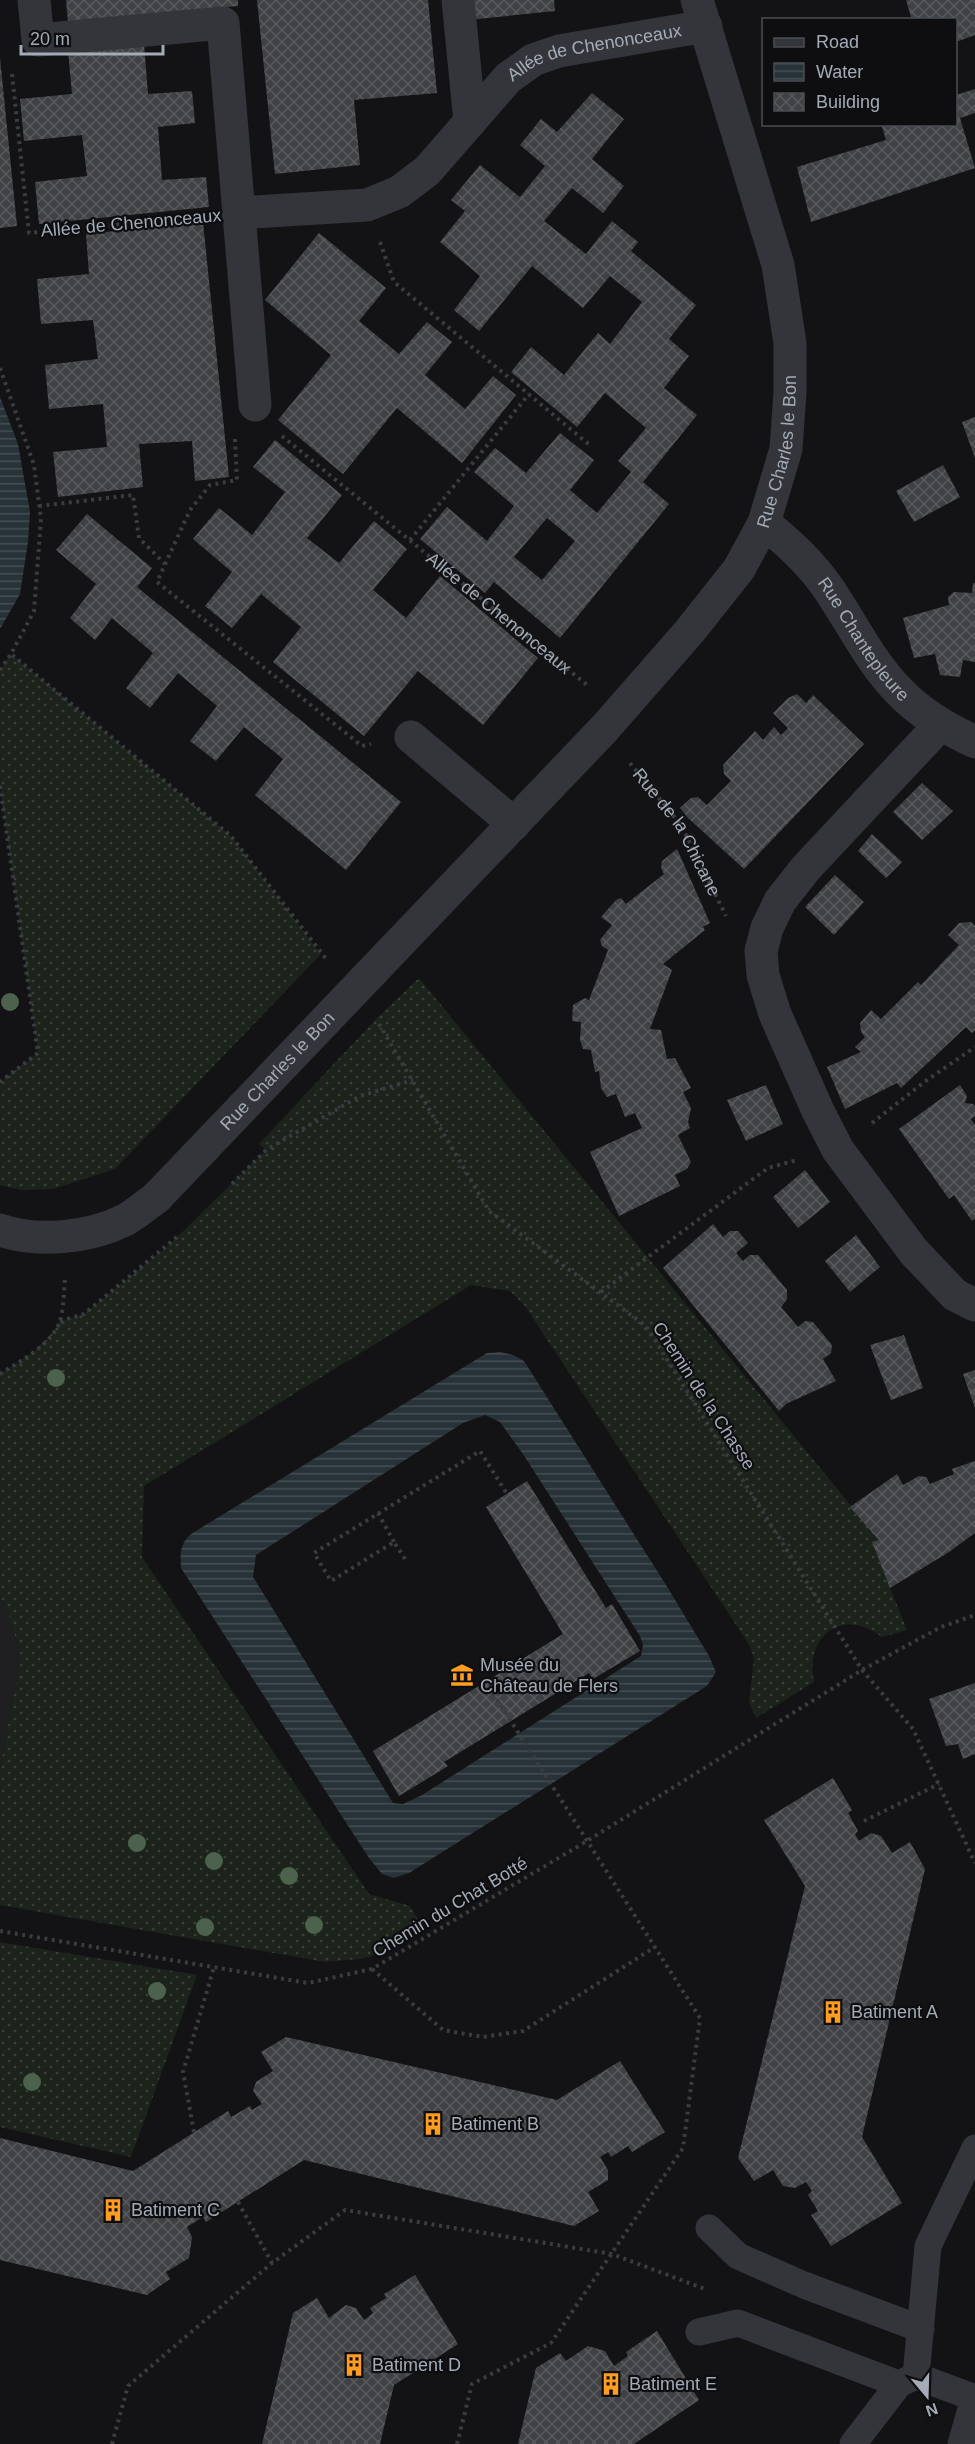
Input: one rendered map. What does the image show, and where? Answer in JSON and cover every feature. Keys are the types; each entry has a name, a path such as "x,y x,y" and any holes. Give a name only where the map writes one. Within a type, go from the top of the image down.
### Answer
{"street":[{"path":"34,0 38,40"},
{"path":"458,0 470,122"},
{"name":"Allée de Chenonceaux","path":"238,213 367,205 399,192 427,171 508,78 533,60 702,13"},
{"name":"Rue Charles le Bon","path":"0,1230 39,1236 72,1235 102,1228 125,1219 156,1198 604,729 689,632 739,569 764,523 786,449 790,392 790,343 778,265 702,13"},
{"name":"Allée de Chenonceaux","path":"38,40 223,23 255,405"},
{"name":"Rue Chantepleure","path":"764,523 800,553 814,569 883,672 898,690 940,725 975,742"},
{"path":"940,725 806,868 780,901 766,928 761,951 763,975 775,1014 838,1150 914,1252 955,1295 975,1305"},
{"path":"411,737 514,824"},
{"path":"964,2444 975,2406"}],"lane":[{"path":"853,2444 908,2380 921,2329 928,2246 975,2148"},
{"path":"709,2228 738,2256 804,2285 921,2329"},
{"path":"699,2332 738,2323 908,2380 975,2397"}],"path":[{"name":"Allée de Chenonceaux","path":"38,40 9,43 29,233 238,213"},
{"path":"367,205 394,282 592,447"},
{"path":"0,368 34,465 41,519 34,610 0,670"},
{"name":"Allée de Chenonceaux","path":"410,540 529,394"},
{"name":"Allée de Chenonceaux","path":"255,405 262,420 589,687"},
{"path":"255,405 234,434 237,480 210,485 190,510 157,582 362,746 411,737"},
{"path":"39,507 133,495 139,538 165,564"},
{"path":"11,654 231,836 328,961"},
{"name":"Rue de la Chicane","path":"604,729 681,825 729,921"},
{"path":"0,786 38,1053 0,1082"},
{"name":"Chemin de la Chasse","path":"354,993 376,1019 489,1211 646,1326 862,1670 913,1729 975,1863"},
{"path":"601,1292 768,1168 838,1150 924,1083 975,1047"},
{"path":"226,1190 266,1150 360,1096 413,1080"},
{"path":"60,1322 84,1314 169,1245 185,1229"},
{"path":"0,1374 30,1355 51,1336 60,1322 66,1275"},
{"path":"394,1542 331,1581 314,1553 480,1451 507,1494"},
{"path":"378,1513 405,1559"},
{"name":"Chemin du Chat Botté","path":"0,1931 308,1983 372,1969 587,1841 862,1670 941,1627 975,1615"},
{"path":"457,2444 472,2384 551,2343 682,2148 700,2018 486,1682"},
{"path":"864,1821 939,1784"},
{"path":"372,1969 443,2030 483,2037 523,2031 655,1947"},
{"path":"194,2132 183,2072 214,1966"},
{"path":"238,2202 272,2263"},
{"path":"112,2444 128,2386 272,2263 345,2210 612,2254 712,2291"}],"shaded area":[{"path":"11,654 231,836 321,954 115,1169 53,1189 22,1190 0,1185 0,1082 38,1053 0,786 0,670"},
{"path":"419,978 879,1540 872,1543 907,1630 882,1637 868,1628 854,1625 841,1626 830,1631 821,1639 815,1651 812,1665 814,1682 756,1718 749,1702 754,1658 750,1646 525,1306 510,1291 471,1285 144,1486 142,1557 369,1894 410,1906 422,1927 372,1956 325,1962 0,1905 0,1769 21,1656 7,1608 0,1596 0,1374 41,1345 60,1321 84,1314 169,1245 266,1150 259,1144 376,1019"},
{"path":"0,1596 7,1608 21,1656 0,1769"},
{"path":"0,1942 197,1975 131,2157 0,2127"}],"water":[{"path":"0,397 18,444 30,512 20,594 0,629"},
{"path":"500,1352 524,1361 666,1585 709,1656 716,1672 707,1686 409,1873 394,1878 382,1874 369,1858 181,1568 182,1549 191,1534 487,1353","holes":["485,1415 500,1422 640,1636 643,1645 641,1656 422,1795 403,1804 393,1803 253,1577 256,1555 463,1423"]}],"building":[{"path":"66,0 238,0 238,6 68,22"},
{"path":"257,0 428,0 437,93 354,100 360,165 275,174"},
{"path":"466,0 554,0 555,11 468,20"},
{"path":"906,0 975,0 975,35 957,42 957,18 911,18"},
{"path":"144,44 148,94 192,91 195,123 158,127 162,180 206,177 209,207 39,224 35,182 87,176 82,135 24,141 20,99 72,94 68,51"},
{"path":"0,58 17,226 0,228"},
{"path":"975,89 975,113 960,118 975,168 811,222 797,167 886,140 882,126 957,126 957,95"},
{"path":"592,93 624,119 592,159 624,186 603,213 572,188 544,221 586,254 612,221 638,242 631,251 696,305 669,339 689,356 664,388 697,415 643,482 669,504 560,638 494,582 485,593 420,539 447,507 487,541 514,506 474,472 495,448 526,473 560,433 594,460 570,490 597,513 631,472 618,461 646,428 605,393 577,427 511,372 531,347 564,375 598,333 610,344 642,302 610,276 583,308 532,266 479,331 454,310 480,276 440,242 465,211 451,200 480,165 520,197 545,166 520,145 541,119 557,132","holes":["547,518 575,541 542,580 514,557"]},
{"path":"203,222 229,477 195,481 192,441 139,444 143,487 58,497 53,452 107,447 103,404 49,409 45,365 98,359 93,320 41,324 37,279 89,274 86,234"},
{"path":"319,233 386,288 359,321 399,354 427,322 452,342 425,375 465,409 493,376 516,395 462,463 397,408 343,474 278,420 331,355 265,300"},
{"path":"975,417 975,458 962,422"},
{"path":"275,440 342,495 307,538 339,563 374,521 407,549 373,590 406,618 440,576 538,658 483,725 418,671 364,736 273,662 301,627 261,594 232,628 205,606 232,572 193,539 219,508 252,535 285,492 253,467"},
{"path":"943,465 960,497 914,522 896,491"},
{"path":"87,514 152,568 137,587 401,802 346,870 255,795 283,759 244,727 216,761 190,741 217,706 178,673 150,708 126,688 153,653 112,618 95,640 70,618 96,584 56,550"},
{"path":"973,583 975,583 975,662 963,660 960,677 940,675 935,654 914,658 903,618 949,605 948,597 954,592 972,593"},
{"path":"797,694 806,703 813,695 864,744 744,869 680,808 691,798 698,797 707,805 731,781 724,774 723,765 755,731 763,740 774,727 781,735 788,728 773,713 788,698"},
{"path":"922,783 953,811 922,840 893,812"},
{"path":"872,834 902,862 886,878 858,851"},
{"path":"677,849 710,923 703,927 705,930 663,964 672,970 650,1029 661,1030 667,1059 675,1058 691,1088 683,1092 691,1108 688,1122 690,1128 678,1135 691,1162 687,1169 675,1175 680,1186 619,1216 590,1152 642,1128 635,1113 625,1117 616,1094 607,1097 601,1088 599,1071 595,1072 591,1050 583,1049 580,1040 581,1022 572,1021 573,1005 585,998 589,1000 608,950 602,946 600,940 612,925 601,917 616,900 621,898 626,904 664,874 661,868 662,861"},
{"path":"835,875 864,902 834,935 805,907"},
{"path":"971,922 975,926 975,1030 972,1033 966,1027 901,1088 897,1083 845,1109 827,1067 861,1052 855,1047 865,1037 861,1032 860,1023 871,1010 881,1019 918,982 921,985 959,945 948,935 959,923"},
{"path":"766,1085 783,1124 746,1141 727,1100"},
{"path":"960,1085 967,1096 965,1103 973,1104 975,1107 975,1116 971,1119 975,1125 975,1219 972,1221 954,1195 949,1199 899,1129"},
{"path":"805,1170 830,1202 798,1228 773,1197"},
{"path":"713,1224 723,1237 730,1231 738,1231 748,1243 736,1253 743,1261 750,1255 758,1255 787,1290 787,1299 781,1307 798,1327 805,1321 813,1322 832,1345 831,1353 823,1359 836,1381 786,1404 779,1411 663,1268"},
{"path":"856,1235 880,1267 850,1292 825,1261"},
{"path":"904,1335 923,1388 891,1400 870,1345"},
{"path":"975,1370 975,1408 963,1374"},
{"path":"975,1461 975,1533 949,1552 890,1588 872,1542 879,1540 850,1507 897,1474 903,1485 919,1476 926,1477 930,1484 954,1474 952,1469"},
{"path":"527,1481 606,1608 612,1604 640,1651 593,1679 589,1673 444,1762 448,1766 399,1796 373,1751 563,1634 486,1507"},
{"path":"975,1683 975,1754 963,1759 958,1744 946,1746 929,1699"},
{"name":"Batiment A","path":"833,1778 852,1810 848,1813 858,1831 855,1834 859,1841 871,1833 881,1836 892,1853 910,1842 925,1869 862,2137 902,2203 831,2246 811,2215 818,2211 808,2195 812,2191 806,2182 795,2188 783,2186 773,2170 754,2181 738,2158 805,1886 764,1820"},
{"name":"Batiment B","path":"286,2037 557,2100 620,2061 665,2132 632,2152 628,2146 611,2157 608,2152 600,2157 608,2170 608,2180 588,2192 599,2211 574,2226 304,2160 206,2222 203,2217 187,2227 192,2237 189,2258 166,2272 170,2279 147,2295 0,2260 0,2138 133,2171 228,2111 231,2117 250,2106 252,2110 262,2104 253,2091 256,2082 273,2071 261,2052"},
{"name":"Batiment D","path":"415,2275 458,2344 394,2385 380,2444 262,2444 293,2313 317,2298 329,2318 346,2305 356,2308 364,2320 373,2313 370,2308 386,2298 384,2294"},
{"name":"Batiment E","path":"657,2331 699,2400 634,2444 518,2444 536,2368 560,2353 566,2361 588,2346 605,2351 614,2366 628,2356 626,2352"}],"place":[{"name":"Musée du Château de Flers","path":"462,1675"},
{"name":"Batiment A","path":"833,2012"},
{"name":"Batiment B","path":"433,2124"},
{"name":"Batiment C","path":"113,2210"},
{"name":"Batiment D","path":"354,2365"},
{"name":"Batiment E","path":"611,2384"}]}
